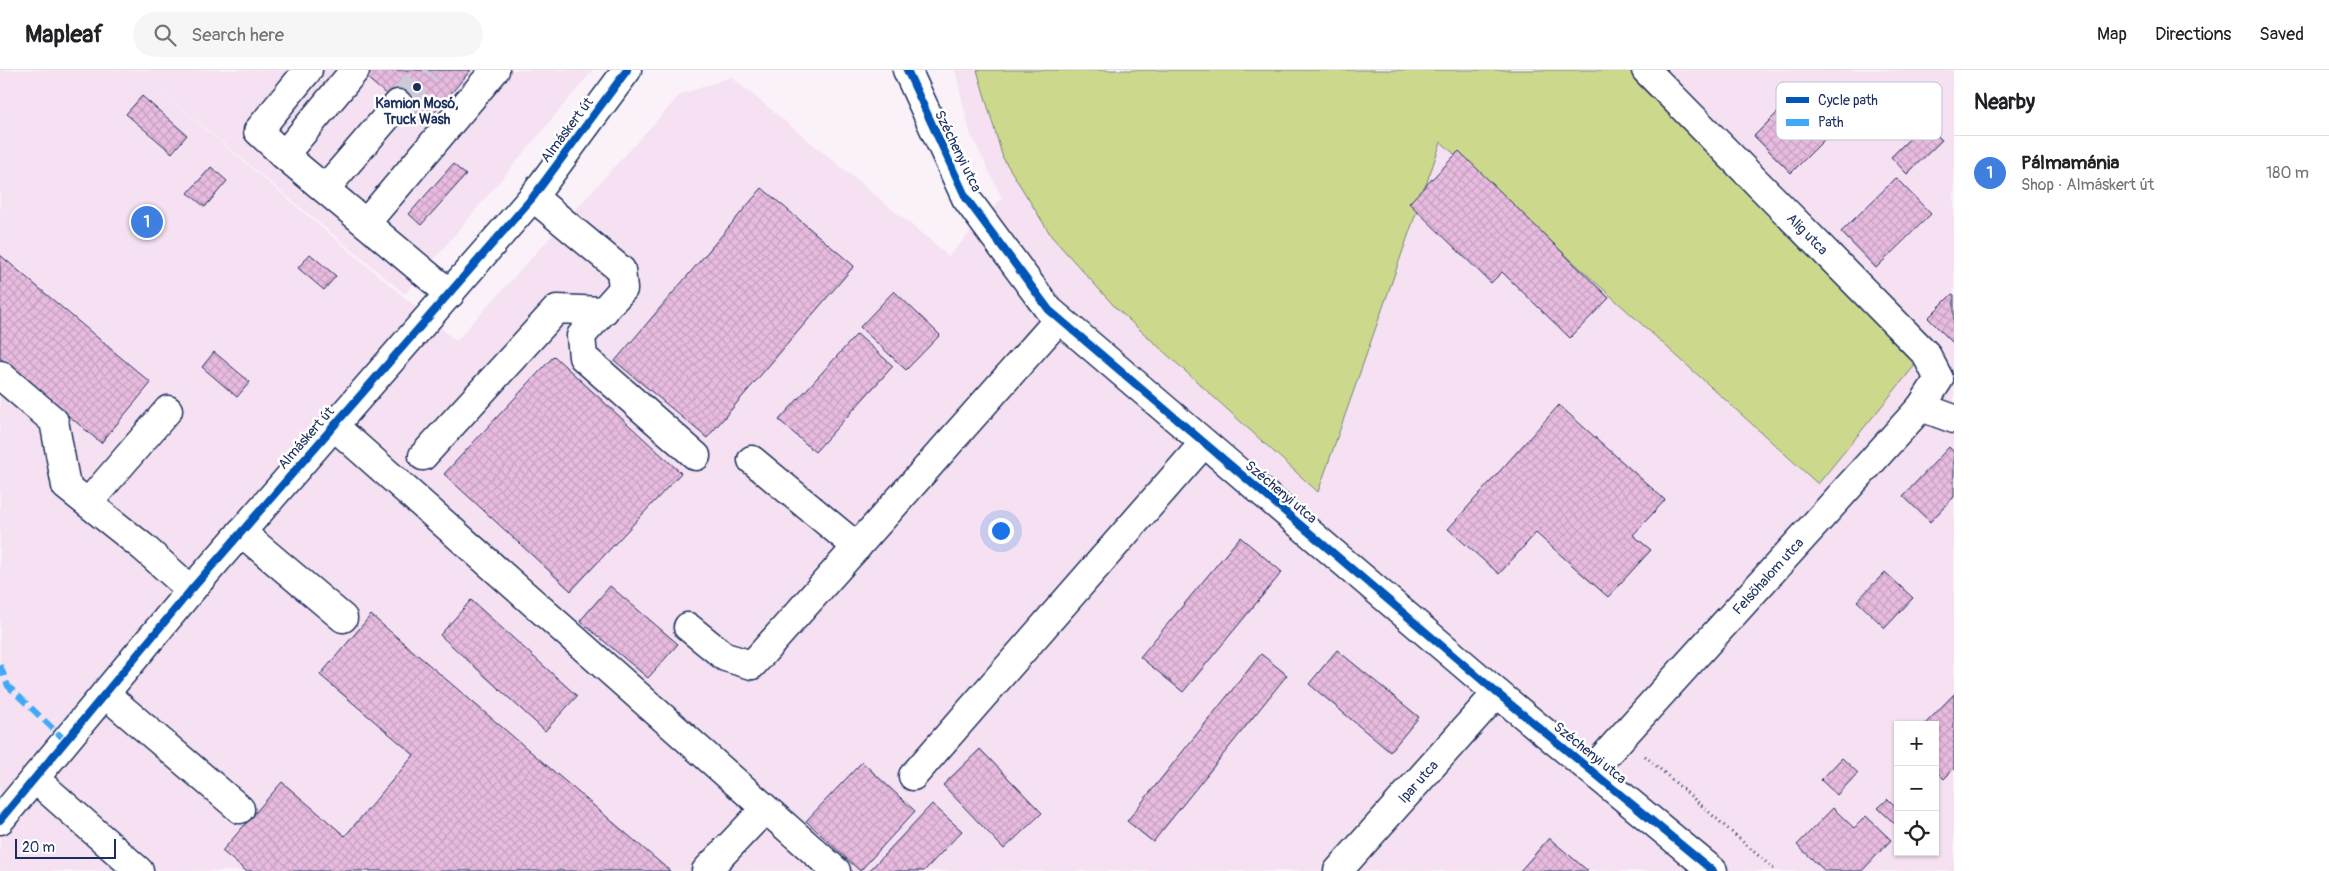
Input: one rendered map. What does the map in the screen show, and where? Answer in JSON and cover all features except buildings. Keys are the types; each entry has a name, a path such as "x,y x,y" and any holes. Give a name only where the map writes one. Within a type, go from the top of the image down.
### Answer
{"street":[{"path":"308,70 258,131 450,294"},
{"path":"284,155 355,70"},
{"path":"366,223 496,70"},
{"name":"Almáskert út","path":"0,820 191,590 533,197 627,70"},
{"name":"Széchenyi utca","path":"907,70 966,198 1049,310 1497,692 1713,871"},
{"name":"Alig utca","path":"1646,70 1926,354 1940,379 1921,407"},
{"path":"325,188 398,104"},
{"path":"533,197 621,270 623,289 581,336 583,357 696,456"},
{"path":"423,456 557,310 604,311"},
{"path":"688,627 725,656 752,665 1059,319"},
{"path":"0,375 54,421 66,486 144,547 191,590"},
{"path":"1921,407 1954,419"},
{"name":"Felsőhalom utca","path":"1592,770 1921,407"},
{"path":"88,503 168,410"},
{"path":"334,426 836,871"},
{"path":"913,776 1204,443"},
{"path":"752,460 857,547"},
{"path":"241,532 343,618"},
{"name":"Ipar utca","path":"1338,871 1497,692"},
{"path":"105,694 240,809"},
{"path":"35,778 139,871"},
{"path":"706,871 765,810"}],"path":[{"path":"1623,737 1776,871"}],"shaded area":[{"path":"0,70 593,70 405,294 146,79 456,341 680,95 731,77 949,256 1002,198 970,132 955,70 1954,70 1954,871 0,871"}],"green space":[{"path":"977,70 1645,70 1925,353 1818,484 1441,142 1318,492 1116,308 1052,237 1003,158"}],"tunnel":[{"path":"398,104 427,70"}],"marked path":[{"path":"0,665 8,686 66,741"}],"cycle path":[{"path":"0,820 191,590 533,197 627,70"},
{"path":"907,70 966,198 1049,310 1497,693 1713,871"}],"place":[{"name":"Kamion Mosó, Truck Wash","path":"417,87"},
{"name":"Pálmamánia","path":"147,222"}]}
